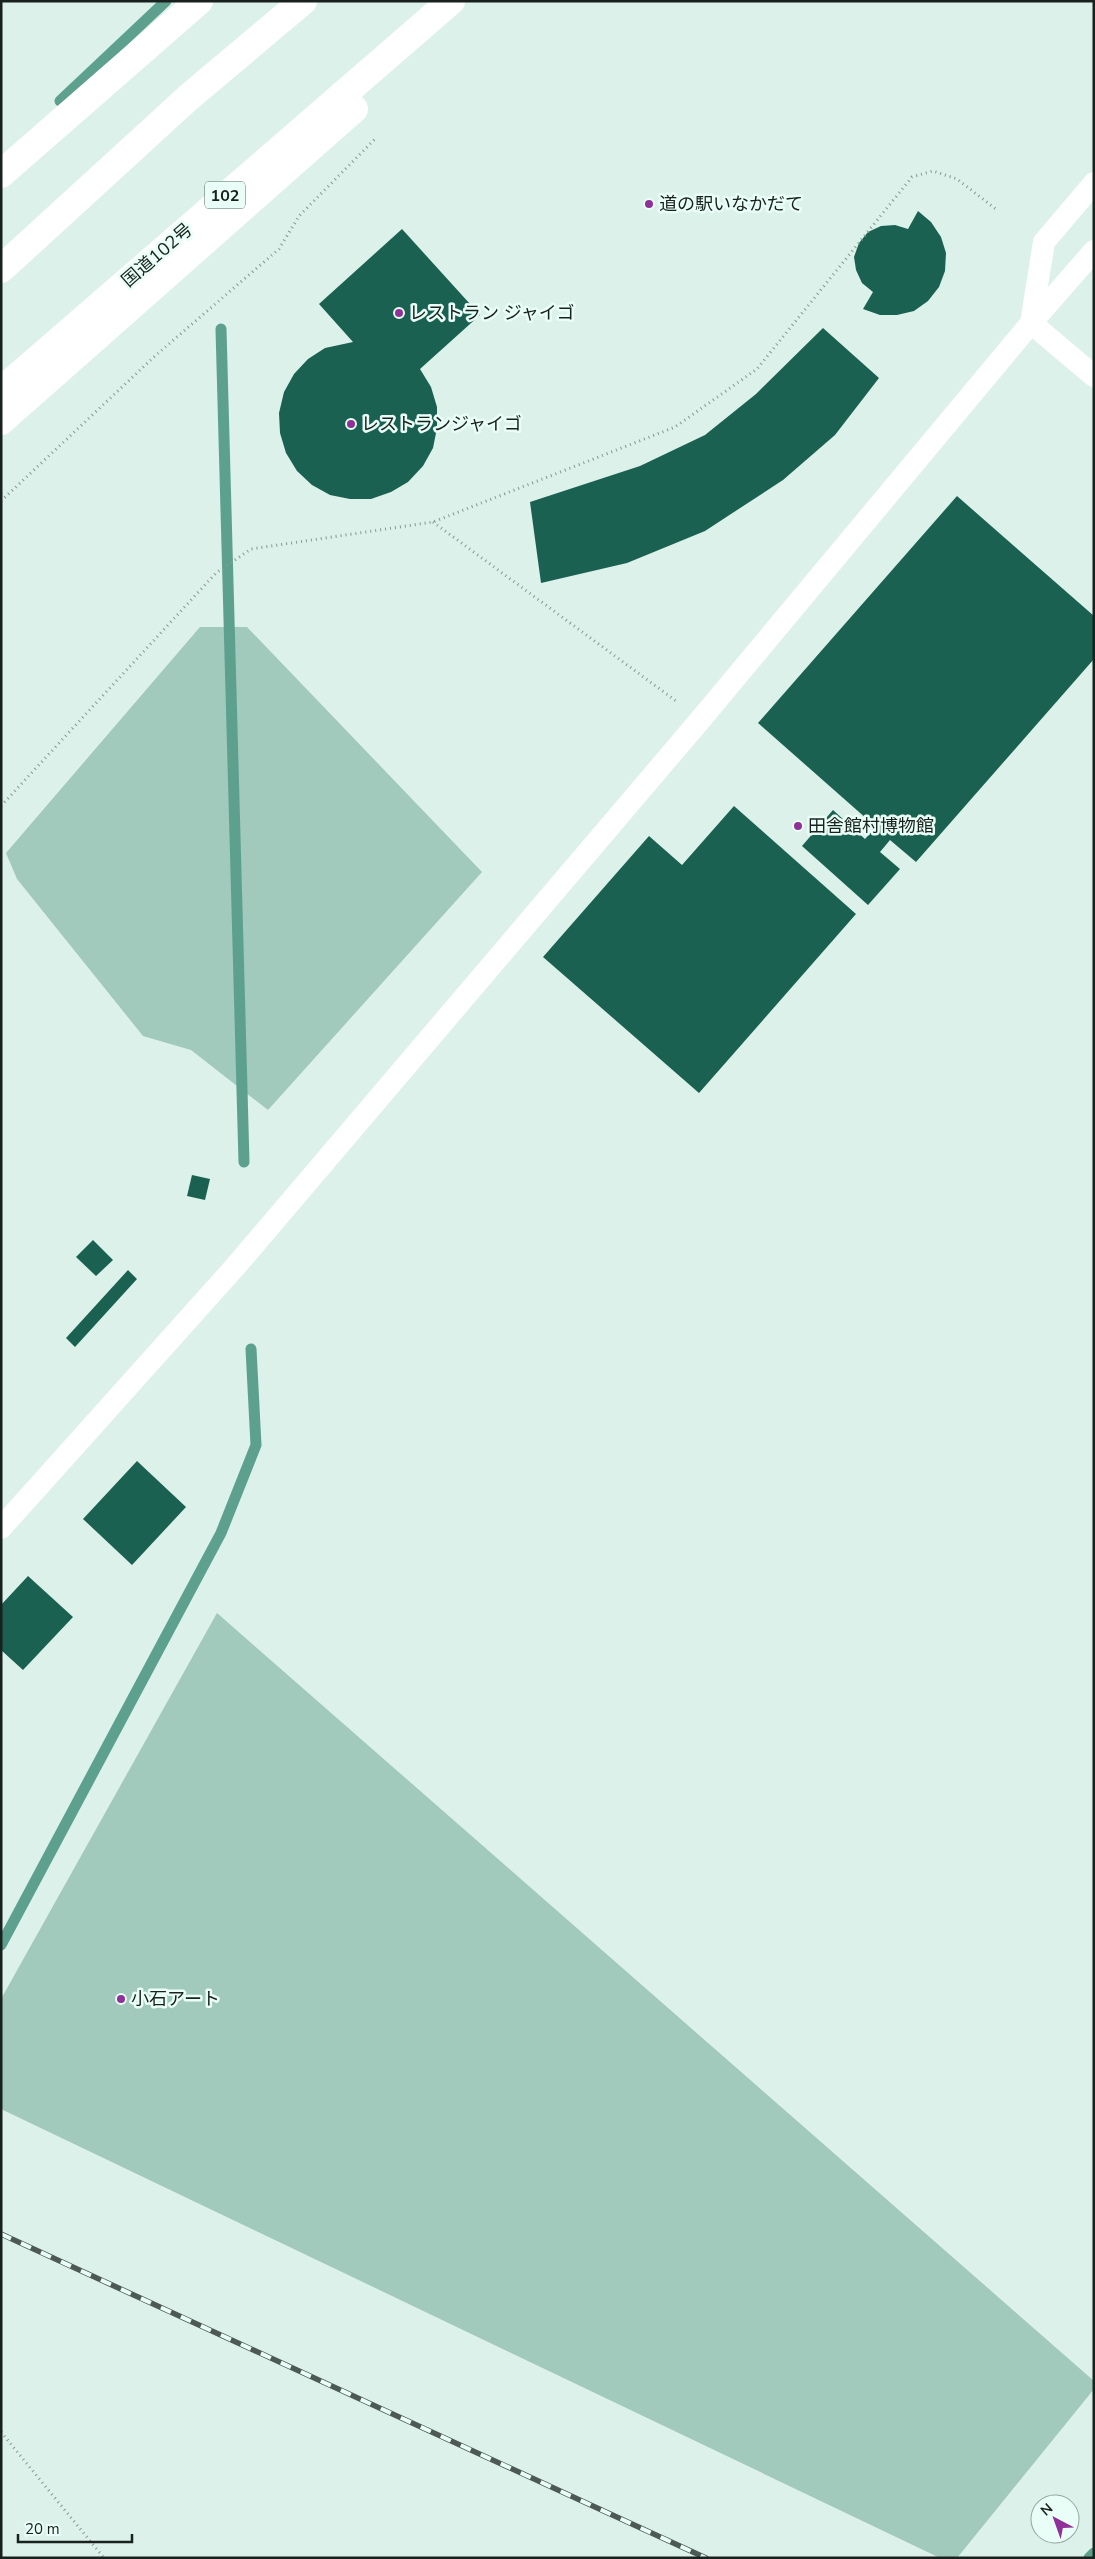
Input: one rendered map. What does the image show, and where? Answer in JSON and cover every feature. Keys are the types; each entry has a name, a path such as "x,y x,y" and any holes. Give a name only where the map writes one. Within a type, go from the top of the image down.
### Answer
{"main road":[{"path":"1,174 199,1"},
{"path":"1,269 189,97 303,1"},
{"name":"国道102号","path":"1,391 348,102 451,1"},
{"path":"1,421 242,211 348,102"}],"lane":[{"path":"1031,323 1044,242 1094,183"},
{"path":"1,1528 235,1267 701,719 1031,323 1094,252"},
{"path":"1031,323 1094,376"}],"path":[{"path":"1,501 155,356 278,249 299,216 378,136 348,102"},
{"path":"1,806 216,573 251,549 432,522 675,427 758,369 912,177 934,171 957,178 997,210"},
{"path":"432,522 701,719"},
{"path":"1,2432 104,2558"}],"green space":[{"path":"200,627 247,627 482,872 268,1110 191,1050 143,1036 17,879 6,853"},
{"path":"217,1613 1094,2381 1094,2389 957,2558 940,2558 1,2109 1,1999"}],"building":[{"path":"918,211 931,222 941,237 946,253 945,271 939,287 928,301 914,311 897,315 880,315 863,309 873,292 862,283 856,270 854,257 859,243 868,232 881,226 895,225 908,229"},
{"path":"402,229 480,315 420,369 431,387 437,407 437,428 433,448 423,466 408,482 391,492 371,499 350,499 330,495 312,485 297,471 286,453 280,433 279,413 284,392 294,374 308,359 325,348 353,342 319,304"},
{"path":"823,328 879,378 835,435 783,480 705,531 627,563 541,583 530,502 640,466 705,435 756,394"},
{"path":"957,496 1094,616 1094,659 916,862 890,840 880,852 900,869 868,905 802,846 833,810 865,839 876,827 758,723"},
{"path":"734,806 856,914 699,1093 543,957 649,836 682,865"},
{"path":"192,1175 210,1179 205,1200 187,1196"},
{"path":"93,1240 113,1260 96,1276 76,1257"},
{"path":"128,1270 137,1279 75,1347 66,1338"},
{"path":"137,1461 186,1507 132,1565 83,1519"},
{"path":"28,1576 73,1617 23,1670 1,1650 1,1605"}],"waterway":[{"path":"60,101 166,1"},
{"path":"221,329 244,1162"},
{"path":"1,1945 221,1533 256,1445 251,1349"},
{"path":"1089,2558 1094,2553"}],"railway":[{"path":"1,2234 706,2558"}],"place":[{"name":"道の駅いなかだて","path":"649,204"},
{"name":"レストラン ジャイゴ","path":"399,313"},
{"name":"レストランジャイゴ","path":"351,424"},
{"name":"田舎館村博物館","path":"798,826"},
{"name":"小石アート","path":"121,1999"}]}
